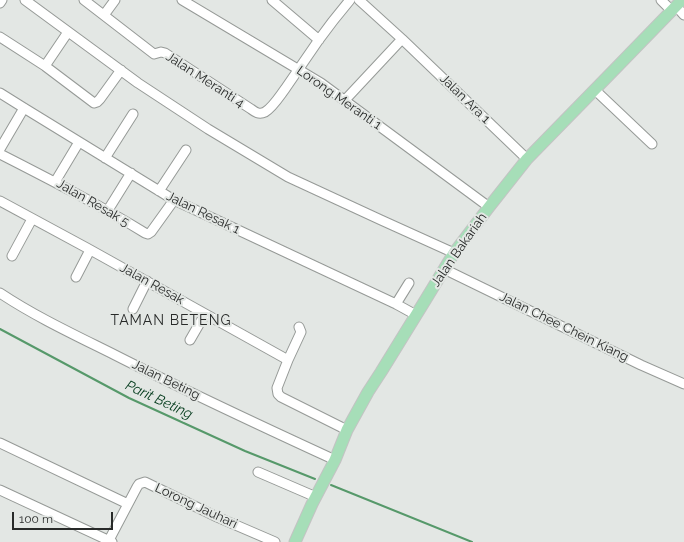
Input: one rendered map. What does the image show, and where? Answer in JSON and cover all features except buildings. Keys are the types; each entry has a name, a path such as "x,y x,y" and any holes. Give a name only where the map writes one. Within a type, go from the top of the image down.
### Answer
{"main road":[{"name":"Jalan Bakariah","path":"295,542 335,460 347,430 368,392 454,253 528,159 677,6"}],"street":[{"path":"25,0 138,83 208,129 288,177 454,253"},
{"name":"Jalan Meranti 4","path":"84,0 154,54 161,52 164,53 256,113 266,111 299,70"},
{"path":"104,15 115,0"},
{"name":"Lorong Meranti 1","path":"182,0 321,83 489,207"},
{"path":"272,0 319,40"},
{"path":"299,70 319,40 350,0"},
{"name":"Jalan Ara 1","path":"359,0 528,159"},
{"path":"661,0 677,6 684,15"},
{"path":"45,66 68,32"},
{"path":"0,37 45,66 94,103 100,99 121,70"},
{"path":"345,100 402,39"},
{"path":"595,90 652,144"},
{"name":"Jalan Resak 1","path":"0,93 174,200 396,304 416,315"},
{"path":"0,149 24,108"},
{"path":"105,158 133,114"},
{"path":"55,182 79,142"},
{"path":"159,191 186,150"},
{"name":"Jalan Resak 5","path":"0,154 108,210 148,234 154,229 174,200"},
{"path":"108,210 131,174"},
{"name":"Jalan Resak","path":"0,201 288,360"},
{"path":"12,256 32,219"},
{"path":"76,277 90,250"},
{"name":"Jalan Chee Chein Kiang","path":"444,268 641,365 684,384"},
{"path":"133,309 147,281"},
{"path":"396,304 409,283"},
{"name":"Jalan Beting","path":"0,293 15,303 75,335 156,376 335,460"},
{"path":"190,340 205,314"},
{"path":"300,327 301,332 288,360 278,388 278,394 281,397 347,430"},
{"path":"0,443 128,504 110,541 0,490"},
{"path":"258,472 316,497"},
{"name":"Lorong Jauhari","path":"128,504 139,484 145,482 217,517 275,542"}],"waterway":[{"name":"Parit Beting","path":"0,329 129,398 245,451 315,479"},
{"name":"Parit Beting","path":"331,485 472,542"}],"district":[{"name":"TAMAN BETENG","path":"171,321"}]}
